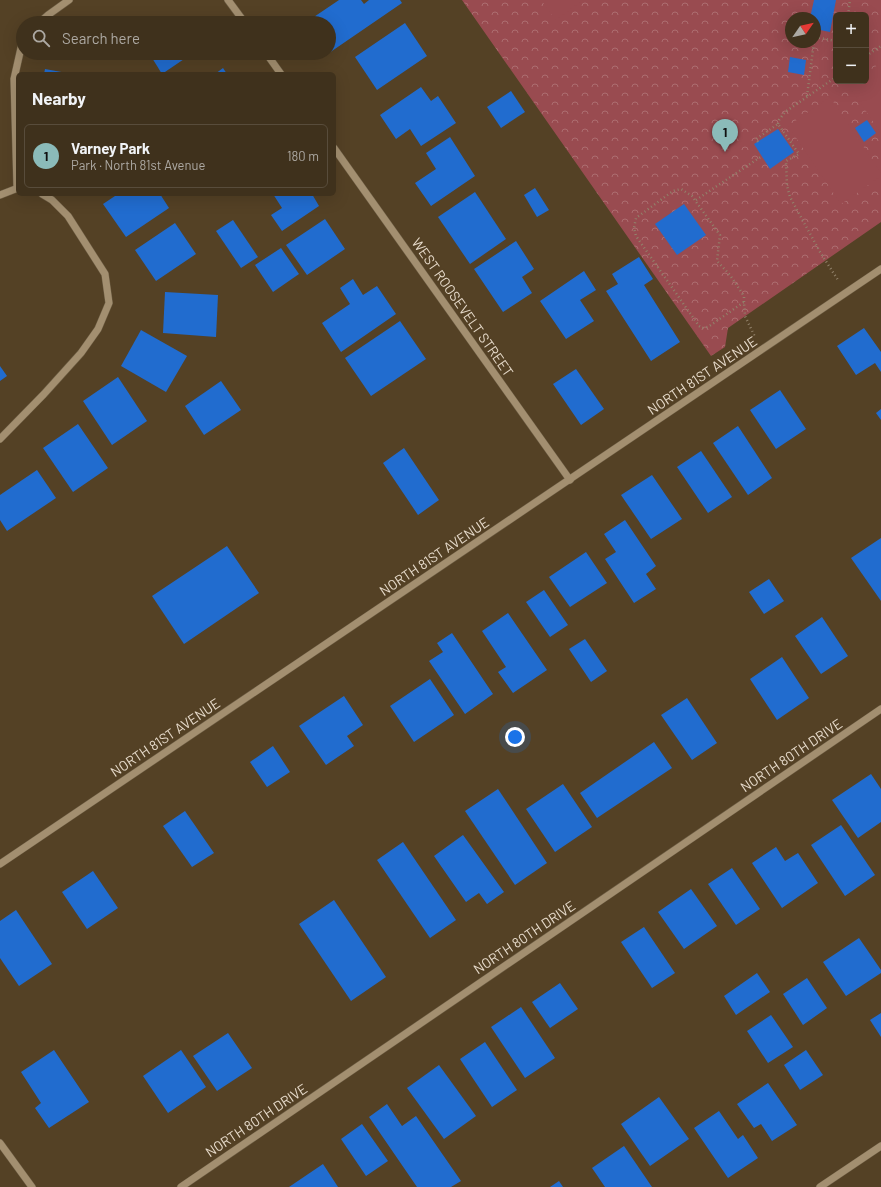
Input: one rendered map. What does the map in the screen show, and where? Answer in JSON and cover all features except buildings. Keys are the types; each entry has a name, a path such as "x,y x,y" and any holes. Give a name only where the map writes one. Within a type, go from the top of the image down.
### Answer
{"street":[{"path":"47,16 70,0"},
{"path":"228,0 240,16"},
{"path":"16,134 14,79 18,60"},
{"path":"271,60 280,72"},
{"name":"WEST ROOSEVELT STREET","path":"336,151 570,480"},
{"path":"0,195 16,189"},
{"path":"0,439 82,353 98,329 109,303 105,274 68,216 52,200 45,196"},
{"name":"NORTH 81ST AVENUE","path":"0,864 881,269"},
{"name":"NORTH 80TH DRIVE","path":"181,1187 881,709"},
{"path":"0,1143 32,1187"},
{"path":"820,1187 881,1146"}],"path":[{"path":"848,12 850,0"},
{"path":"821,38 833,41"},
{"path":"869,54 881,46"},
{"path":"807,96 813,48"},
{"path":"758,142 756,138 778,124 778,120 785,112 833,78"},
{"path":"778,124 799,154 786,161 787,186 790,197 820,252 846,293"},
{"path":"696,200 762,156"},
{"path":"744,302 706,328 700,327 636,236 634,228 636,218 673,191 686,191 696,200 720,235 716,261 744,296 745,316 761,350"}],"green space":[{"path":"462,0 881,0 881,222 728,328 725,347 711,356"},
{"path":"541,0 583,0 556,20"},
{"path":"881,63 881,133 848,85 869,84 869,71"},
{"path":"830,97 881,173 881,176 841,204 788,126"}],"place":[{"name":"Varney Park","path":"725,152"}]}
